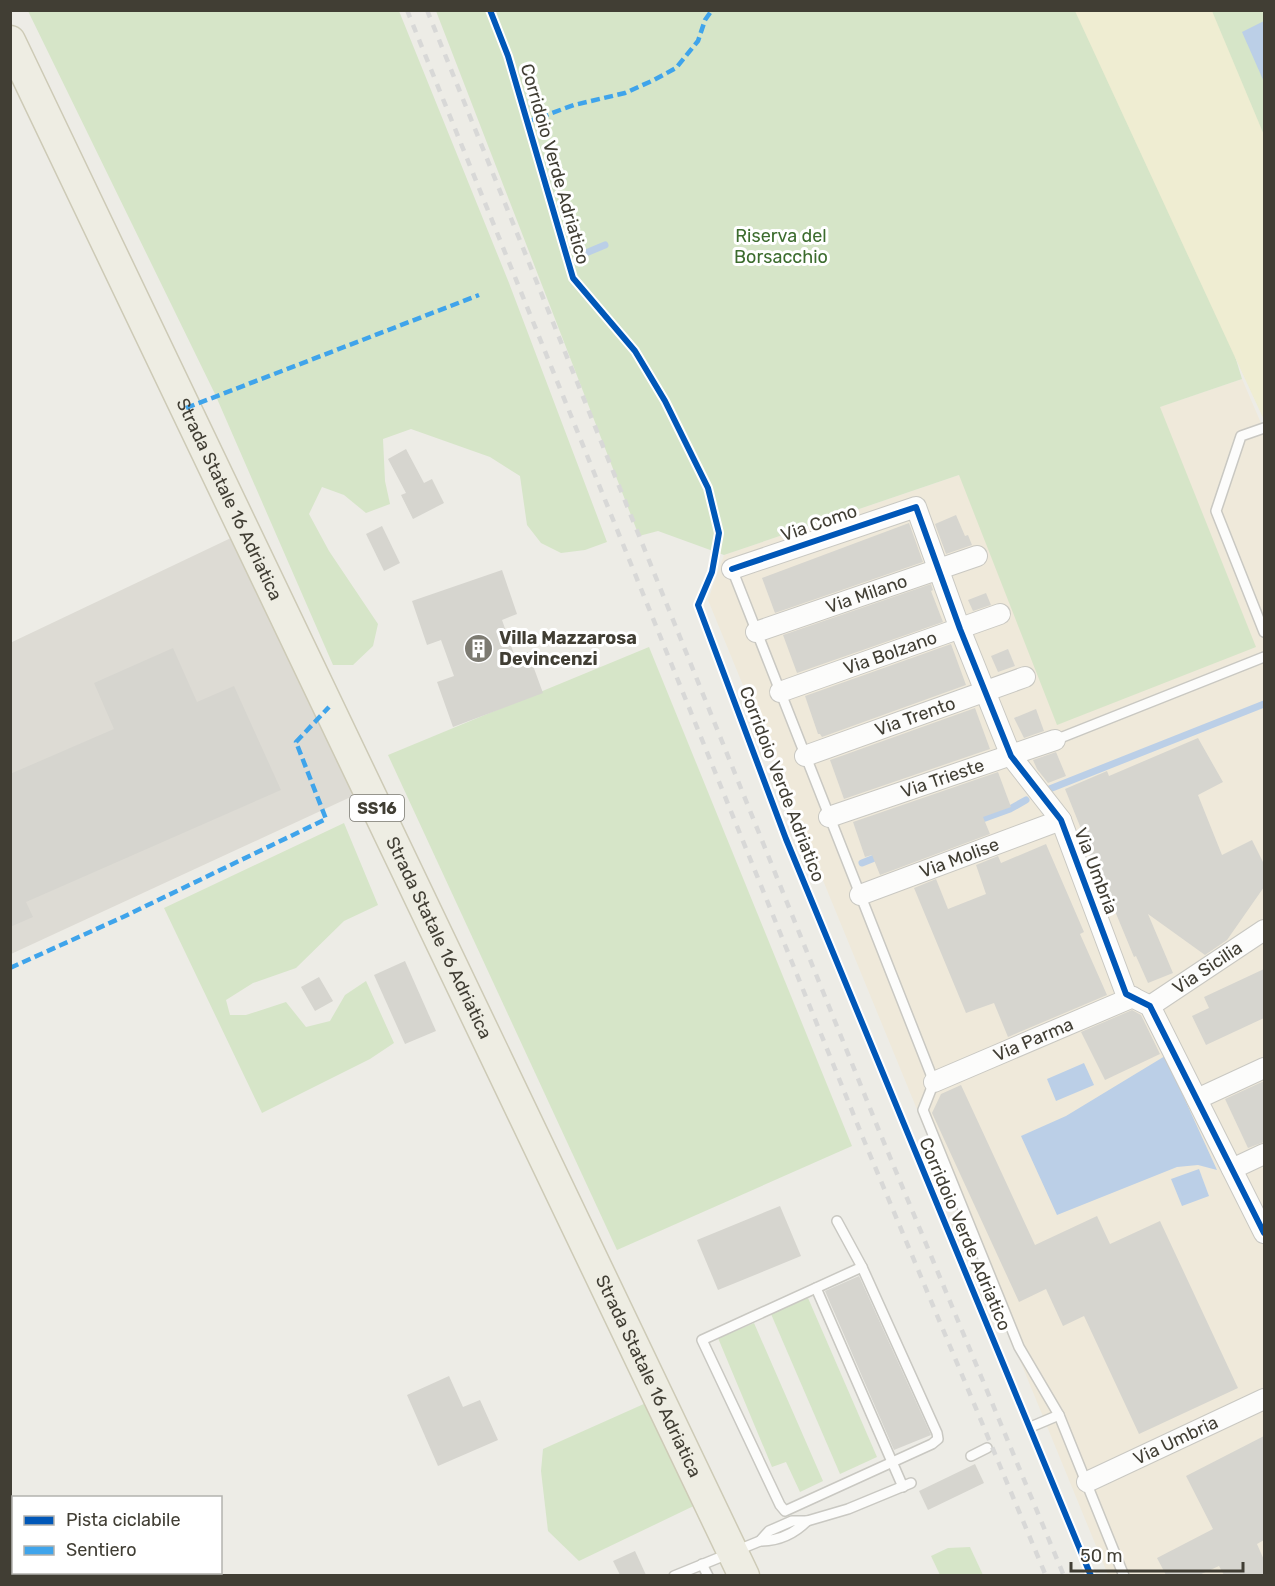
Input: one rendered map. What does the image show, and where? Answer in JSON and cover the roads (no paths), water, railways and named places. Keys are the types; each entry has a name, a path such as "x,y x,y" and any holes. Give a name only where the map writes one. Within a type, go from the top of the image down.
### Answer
{"main road":[{"name":"Strada Statale 16 Adriatica","path":"10,41 738,1563"}],"street":[{"name":"Via Como","path":"732,569 916,507"},
{"name":"Via Umbria","path":"916,507 960,629 1011,756 1061,820 1126,994 1141,1002 1197,1099 1264,1233"},
{"name":"Via Milano","path":"756,632 977,556"},
{"name":"Via Bolzano","path":"780,692 1000,614"},
{"name":"Via Trento","path":"805,756 1025,677"},
{"name":"Via Trieste","path":"830,817 1055,741"},
{"name":"Via Molise","path":"860,895 1061,820"},
{"name":"Via Sicilia","path":"1141,1002 1264,930"},
{"name":"Via Parma","path":"934,1082 1141,1002"},
{"path":"1197,1099 1264,1068"},
{"path":"1232,1169 1264,1154"},
{"name":"Via Umbria","path":"1087,1482 1264,1399"}],"lane":[{"path":"1264,428 1242,436 1216,511 1264,632"},
{"path":"732,569 934,1082 923,1110 1019,1347 1059,1415 1124,1575"},
{"path":"1055,741 1264,657"},
{"path":"837,1221 862,1267 938,1439 932,1444 785,1510 780,1505 702,1340 862,1267"},
{"path":"674,1575 702,1564 738,1563 769,1531 792,1521 807,1521 848,1509 907,1485 892,1462 816,1288"},
{"path":"1032,1426 1059,1415"},
{"path":"971,1456 987,1448"},
{"path":"702,1564 708,1575"}],"water":[{"path":"1264,21 1264,82 1242,32"},
{"path":"1165,1056 1217,1170 1198,1165 1177,1167 1057,1215 1021,1136 1066,1116"},
{"path":"1084,1063 1094,1085 1056,1101 1047,1079"},
{"path":"1199,1169 1209,1196 1182,1206 1171,1179"}],"waterway":[{"path":"581,255 605,245"},
{"path":"1047,790 1264,704"},
{"path":"977,821 1010,809 1026,800"},
{"path":"862,863 882,855"}],"railway":[{"path":"407,10 863,1138 1046,1576"},
{"path":"427,10 880,1133 1064,1576"}],"place":[{"name":"Villa Mazzarosa Devincenzi","path":"478,648"}],"park label":[{"name":"Riserva del Borsacchio","path":"781,246"}]}
